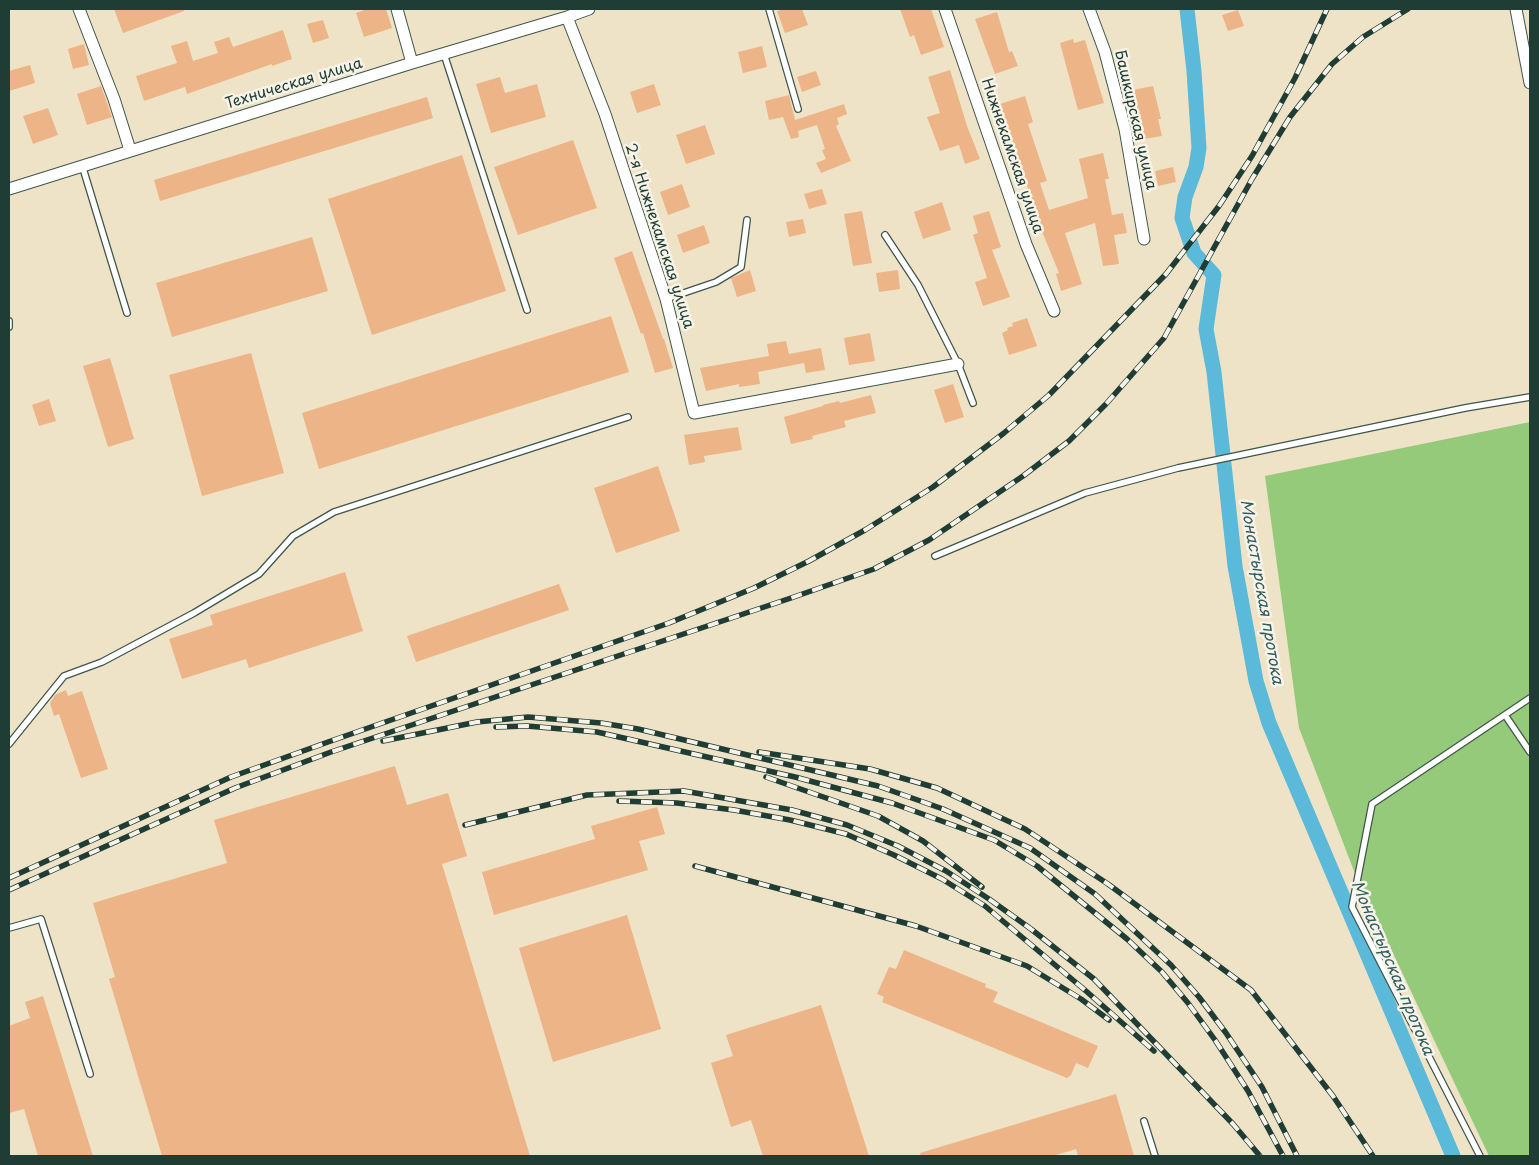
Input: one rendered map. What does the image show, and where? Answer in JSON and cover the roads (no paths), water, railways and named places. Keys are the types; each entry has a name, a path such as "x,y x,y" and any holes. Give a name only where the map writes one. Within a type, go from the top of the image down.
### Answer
{"street":[{"path":"79,9 114,99 130,150"},
{"path":"397,9 412,63"},
{"name":"Техническая улица","path":"9,189 589,9"},
{"name":"Нижнекамская улица","path":"945,9 1026,244 1054,311"},
{"name":"Башкирская улица","path":"1089,9 1105,52 1125,129 1144,239"},
{"path":"1516,9 1530,83"},
{"name":"2-я Нижнекамская улица","path":"567,17 605,114 666,298 694,413 958,364"}],"lane":[{"path":"769,9 798,109"},
{"path":"444,54 527,310"},
{"path":"82,165 127,313"},
{"path":"666,298 716,282 741,267 747,220"},
{"path":"885,235 918,285 958,364 973,403"},
{"path":"9,320 9,327"},
{"path":"935,556 1084,493 1178,468 1465,408 1530,397"},
{"path":"9,744 64,676 102,662 194,613 259,574 294,536 334,512 628,417"},
{"path":"1480,1156 1352,907 1372,804 1530,698"},
{"path":"1505,715 1530,752"},
{"path":"9,928 41,919 90,1074"},
{"path":"1144,1120 1155,1156"}],"waterway":[{"name":"Монастырская протока","path":"1187,9 1194,71 1199,148 1196,167 1185,197 1182,218 1194,253 1214,275 1206,329 1214,372 1235,566 1256,681 1269,723 1453,1156"}],"railway":[{"path":"9,878 231,777 669,623 754,588 809,561 865,530 933,487 1004,433 1049,395 1166,274 1219,206 1252,156 1295,78 1327,9"},
{"path":"9,890 235,788 331,752 874,569 929,540 1023,476 1069,441 1106,404 1164,338 1252,179 1290,117 1332,64 1363,37 1408,9"},
{"path":"383,741 477,722 528,717 601,723 638,729 878,786 943,809 1030,848 1095,894 1171,965 1199,997 1262,1087 1297,1156"},
{"path":"496,727 527,726 597,732 795,777 892,803 994,840 1037,866 1127,939 1162,972 1215,1040 1248,1091 1283,1156"},
{"path":"759,752 870,769 937,788 1025,829 1108,884 1251,990 1333,1096 1373,1156"},
{"path":"766,777 878,816 923,841 982,887"},
{"path":"465,825 587,795 684,791 792,810 847,825 898,846 946,871 989,899 1031,929 1094,979 1233,1124 1260,1156"},
{"path":"619,801 677,803 734,810 790,820 846,834 894,855 942,879 985,906 1154,1051"},
{"path":"695,866 916,926 1027,966 1081,999 1109,1020"}]}
